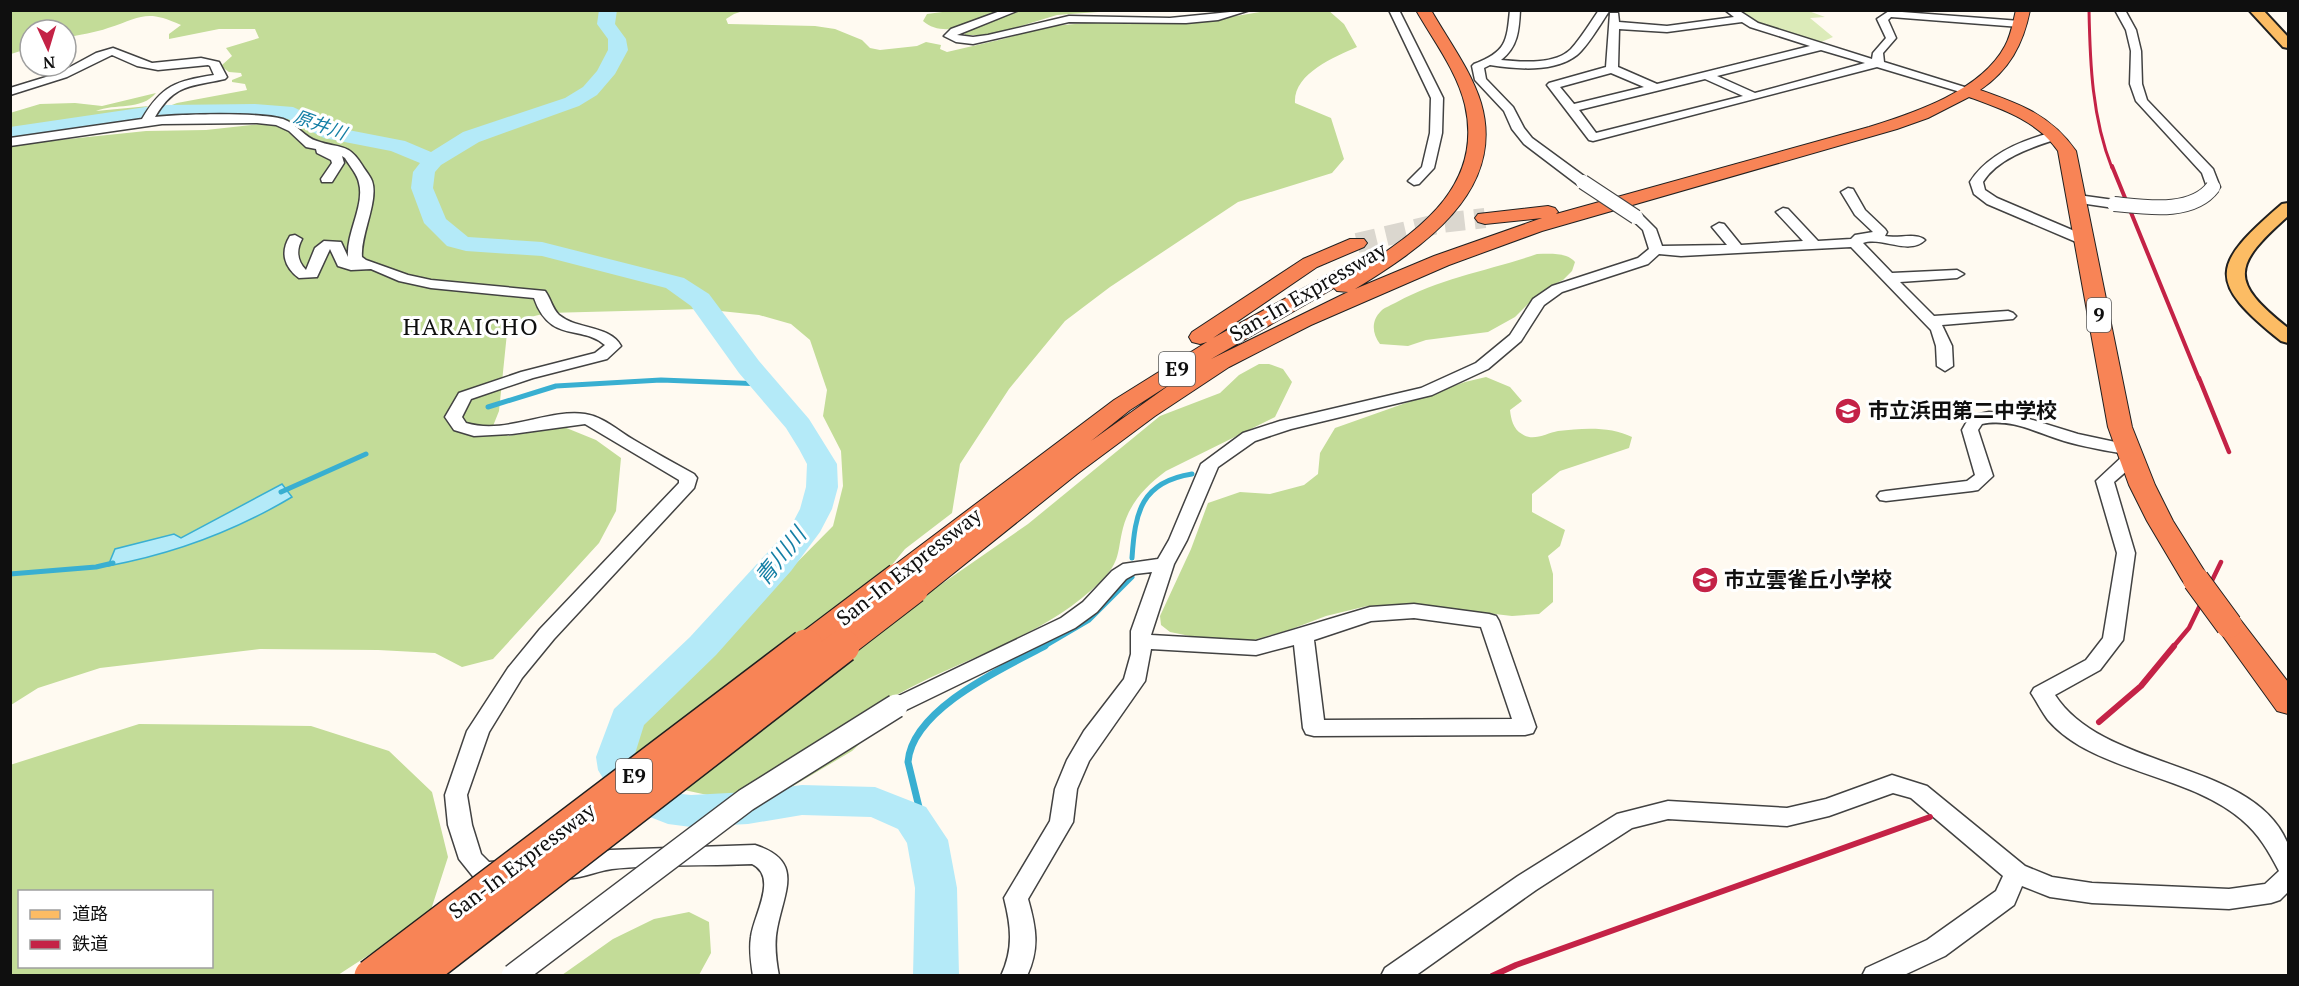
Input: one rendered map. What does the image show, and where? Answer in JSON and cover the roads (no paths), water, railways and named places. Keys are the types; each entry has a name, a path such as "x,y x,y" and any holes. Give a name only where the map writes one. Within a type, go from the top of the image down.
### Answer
{"highway":[{"name":"San-In Expressway","path":"371,975 1167,396 1440,219 1464,186 1478,138 1473,104 1424,13"},
{"path":"1214,366 1274,334 1421,267 1531,228 1937,109 1967,91 2005,59 2017,37 2021,17"},
{"name":"9","path":"1967,91 2027,115 2061,141 2067,152 2086,241 2104,352 2120,427 2129,454 2160,521 2196,580 2289,703"},
{"path":"1485,218 1570,209 1643,196"},
{"path":"974,516 1064,436 1112,397 1310,263 1358,243"},
{"name":"San-In Expressway","path":"417,975 907,583 974,516 1141,392 1230,337 1360,265 1401,245"}],"main road":[{"path":"2255,10 2289,44"},
{"path":"2289,208 2253,238 2242,252 2236,260 2234,279 2244,300 2265,320 2289,337"}],"street":[{"path":"1014,10 955,31 950,36 958,40 976,39 1066,19 1142,21 1219,17 1245,10"},
{"path":"1394,10 1437,98 1436,133 1428,168 1414,181"},
{"path":"1515,10 1511,46 1499,59 1478,66 1481,80 1509,110 1518,129 1528,141 1583,182 1636,217 1649,229 1656,250"},
{"path":"1490,62 1529,66 1566,57 1573,53 1605,10"},
{"path":"1612,69 1615,10"},
{"path":"1730,10 1766,30 1967,91"},
{"path":"2078,199 2145,206 2187,204 2205,198 2213,187 2208,172 2142,101 2136,84 2136,51 2131,30 2120,10"},
{"path":"1878,64 1878,53 1891,38 1881,19 1885,12 2021,17"},
{"path":"1613,25 1666,29 1743,19"},
{"path":"1570,109 1821,47"},
{"path":"10,92 53,78 113,51 135,62 155,66 198,62 215,64 221,77 189,82 171,88 160,98 147,121"},
{"path":"1658,89 1612,69 1554,84 1570,109 1593,137 1878,64"},
{"path":"1708,76 1754,97"},
{"path":"10,142 147,121 200,118 266,120 293,128 313,144 313,147 338,158 338,163 327,179"},
{"path":"2050,137 1996,160 1981,174 1978,190 1992,201 2086,241"},
{"path":"313,144 342,150 350,156 366,182 366,196 354,247 355,259 404,278 431,284 540,294 547,310 564,325 610,340 613,346 601,356 527,375 465,396 453,417 455,423 462,428 490,432 554,421 591,421 688,478 688,484 547,634 491,707 470,751 456,795 460,825 471,860 484,872 578,869 610,860 692,855 755,854 767,858 774,867 778,880 764,938 766,975"},
{"path":"1848,192 1860,212 1880,232 1874,237"},
{"path":"1783,212 1814,245"},
{"path":"1719,227 1737,249"},
{"path":"1014,975 1025,948 1025,932 1016,898 1061,822 1066,789 1078,760 1092,737 1134,681 1141,631 1164,564 1178,540 1210,464 1249,437 1286,425 1426,392 1482,366 1516,338 1539,302 1557,290 1644,261 1656,250 1681,252 1855,243 1860,238 1874,237 1894,242 1918,240"},
{"path":"295,239 291,246 291,257 298,270 304,275 312,274 322,248 329,244 336,245 343,264 351,266 367,264"},
{"path":"1855,243 1930,321 1942,337 1945,366"},
{"path":"1888,278 1957,274"},
{"path":"1930,321 2008,316"},
{"path":"1886,496 1972,486 1984,476 1970,430 1976,420 1990,416 2006,416 2029,422 2070,438 2129,454 2105,481 2127,553 2113,640 2093,665 2042,693 2045,701 2048,708 2069,726 2106,749 2214,790 2245,808 2277,842 2289,865"},
{"path":"513,975 746,800 896,705 1068,623 1090,607 1119,575 1130,568 1164,564"},
{"path":"1141,641 1256,648 1303,636 1370,614 1414,611 1489,621 1525,727 1314,728 1303,636"},
{"path":"1394,975 1527,883 1624,820 1668,810 1786,817 1829,807 1892,784 1918,792 2016,873 2050,887 2091,893 2229,899 2271,893 2289,878"},
{"path":"1875,975 1936,948 2005,898 2016,873"}],"water":[{"path":"282,484 292,497 226,531 180,548 108,566 115,549 174,534 181,538"}],"waterway":[{"path":"433,160 471,137 572,102 590,91 605,74 618,50 617,39 606,24 608,10"},
{"name":"原井川","path":"166,111 255,110 293,113 332,133 397,146 433,160"},
{"name":"原井川","path":"10,133 146,113"},
{"name":"青川川","path":"433,160 424,172 422,188 436,223 447,230 456,241 466,244 542,249 675,283 700,300 749,367 799,425 813,446 822,464 822,487 816,509 804,532 779,563 703,646 627,719 615,757 618,770 633,794 668,808 691,811 748,808 802,800 875,802 912,818 927,840 936,888 936,976"},
{"path":"488,407 556,386 661,380 764,384"},
{"path":"281,492 366,454"},
{"path":"1132,558 1135,527 1139,513 1151,492 1175,478 1192,474"},
{"path":"10,574 96,567 113,563"},
{"path":"1043,647 1089,620 1132,577"},
{"path":"927,840 908,762 913,743 925,725 962,692 1045,646"}],"tunnel":[{"path":"1357,243 1441,223 1485,218"}],"railway":[{"path":"2089,10 2093,90 2100,130 2112,168"},
{"path":"2112,166 2199,379"},
{"path":"2199,378 2229,452"},
{"path":"2173,647 2189,628 2221,562"},
{"path":"2099,722 2141,686 2174,646"},
{"path":"1492,976 1516,965 1930,817"}],"place":[{"name":"市立浜田第二中学校","path":"1848,411"},
{"name":"市立雲雀丘小学校","path":"1705,580"}],"district":[{"name":"HARAICHO","path":"471,327"}]}
